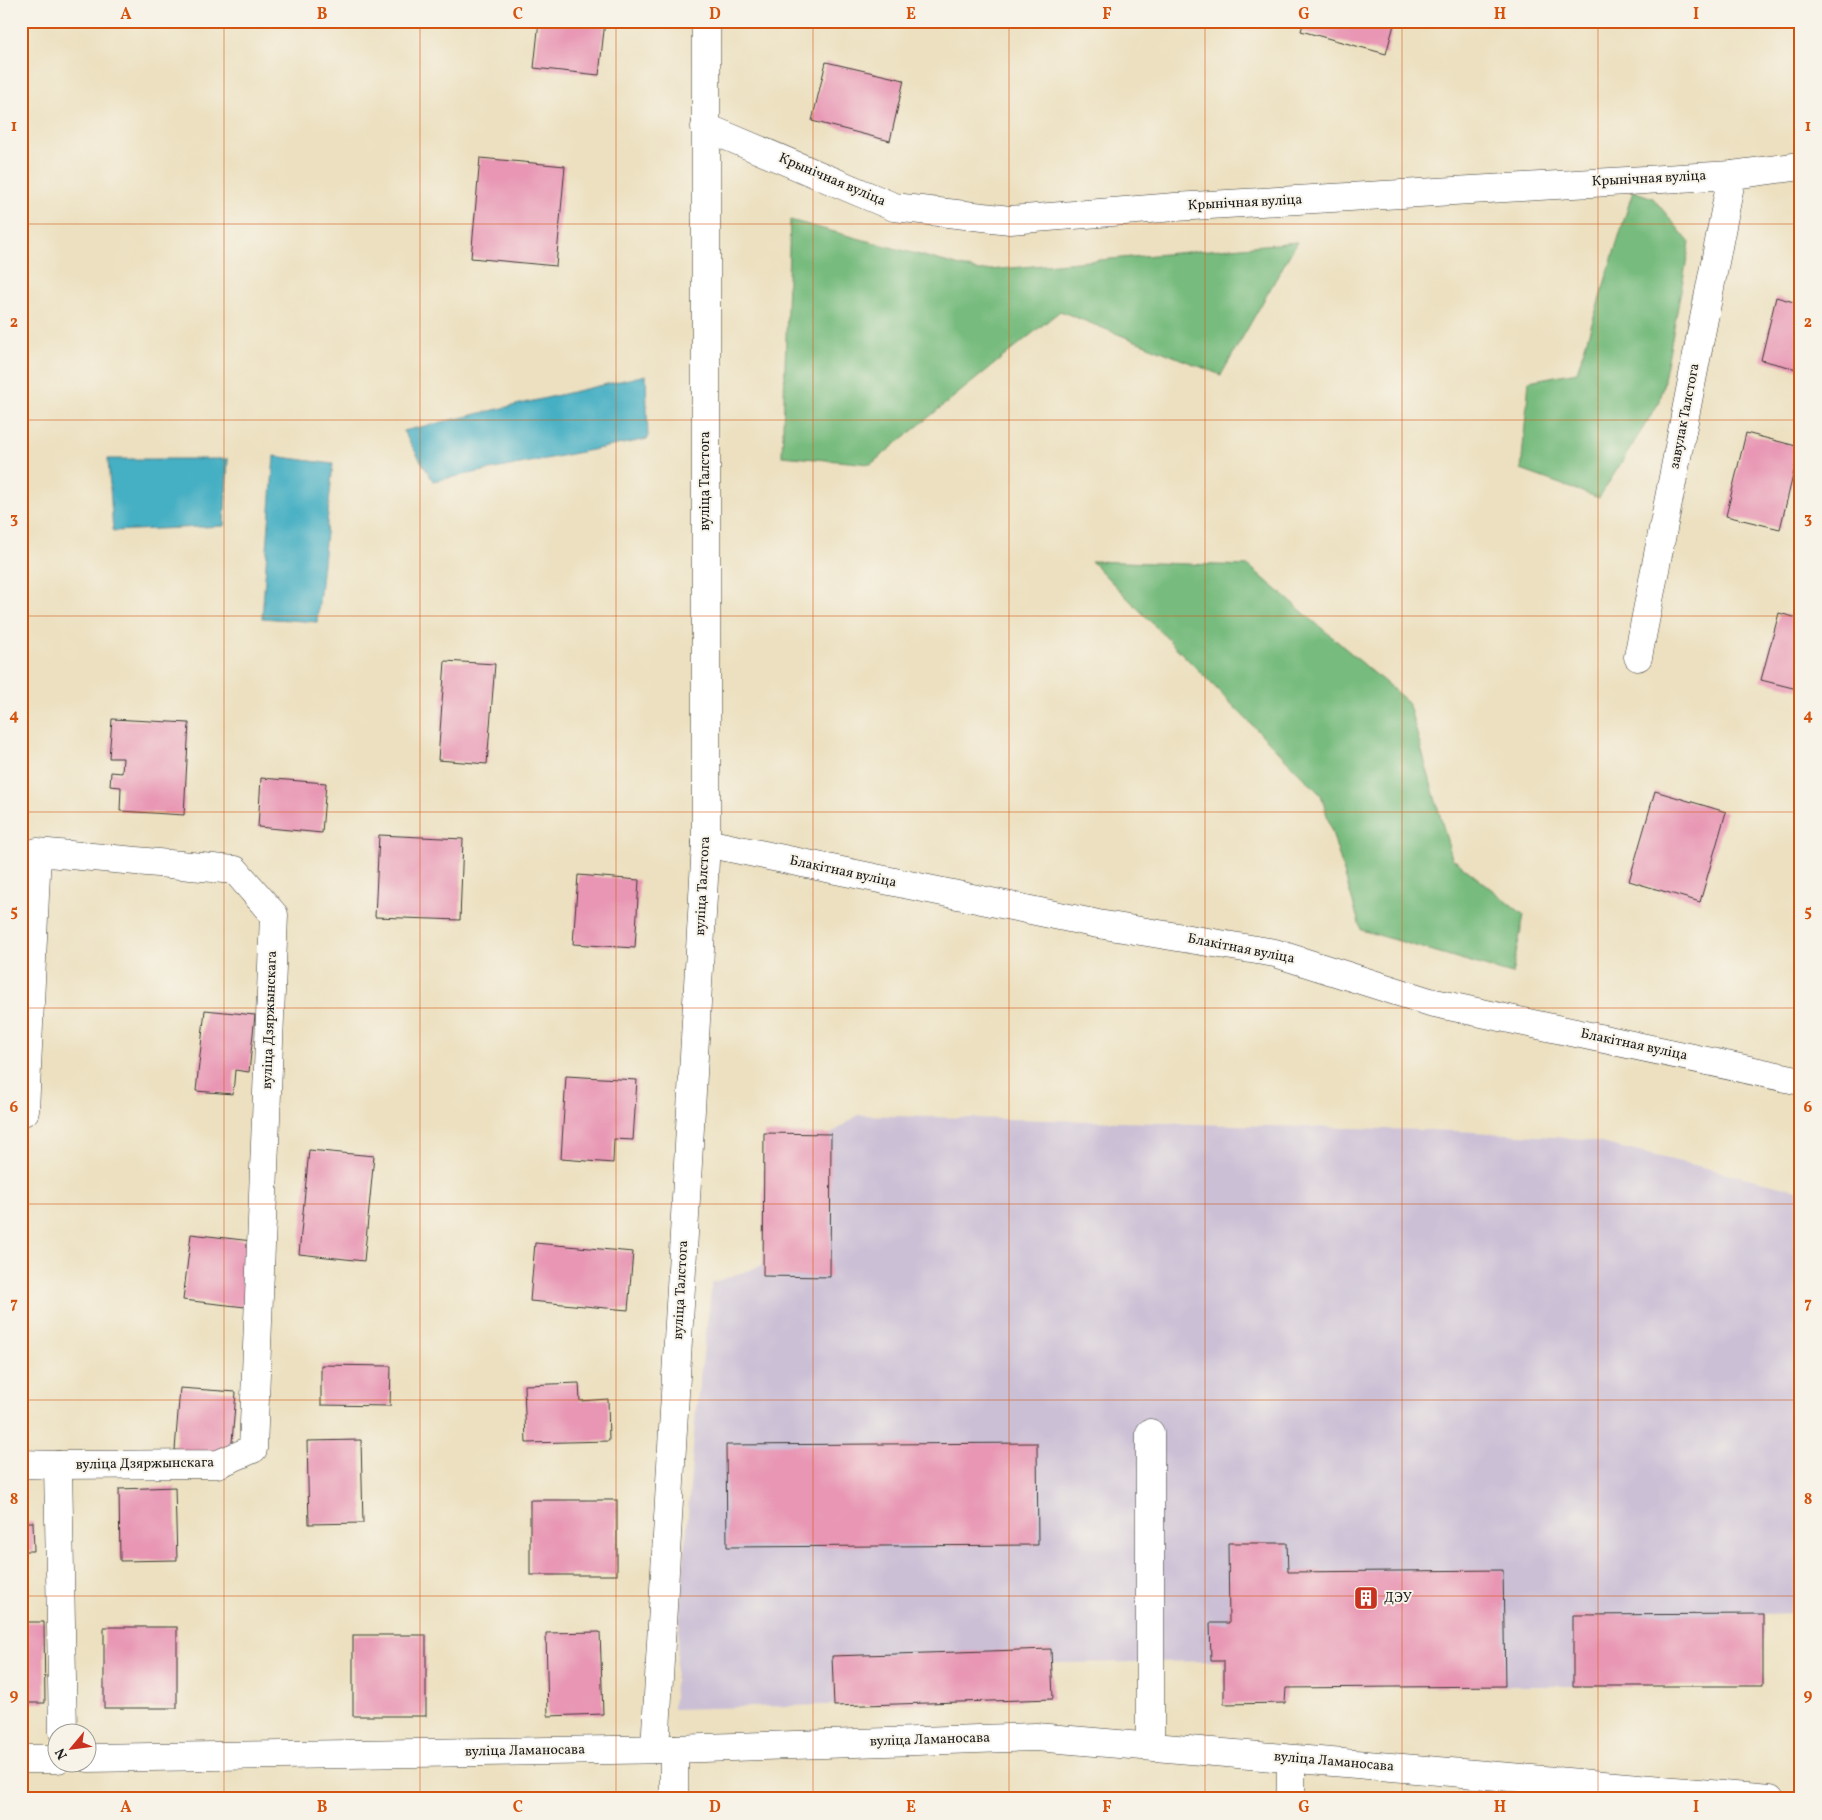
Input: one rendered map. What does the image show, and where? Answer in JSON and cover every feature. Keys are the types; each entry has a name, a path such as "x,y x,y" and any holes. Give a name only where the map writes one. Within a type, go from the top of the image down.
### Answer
{"street":[{"name":"вуліца Талстога","path":"674,1799 664,1749 706,843 706,21"},
{"name":"Крынічная вуліца","path":"705,127 894,206 1010,220 1175,207 1732,174 1801,166"},
{"name":"завулак Талстога","path":"1638,658 1732,174"},
{"name":"Блакітная вуліца","path":"706,843 1098,924 1275,953 1430,1002 1801,1081"},
{"name":"вуліца Дзяржынскага","path":"21,1113 25,1111 37,852 235,870 274,915 253,1449 218,1464 21,1464"},
{"path":"1150,1433 1150,1746"},
{"name":"вуліца Дзяржынскага","path":"58,1465 63,1722"},
{"name":"вуліца Ламаносава","path":"98,1758 664,1749 1036,1737 1770,1799"},
{"path":"1291,1758 1291,1799"},
{"path":"21,1759 48,1759"}],"shaded area":[{"path":"858,1115 1458,1131 1585,1139 1801,1191 1801,1593 1796,1613 1763,1614 1763,1686 1286,1688 1285,1703 1224,1704 1223,1661 1052,1663 1053,1699 673,1709 696,1409 712,1283 763,1265 764,1133 831,1134"}],"green space":[{"path":"1633,191 1653,198 1690,243 1660,401 1599,498 1521,470 1529,381 1577,372"},
{"path":"790,220 979,271 1297,242 1221,375 1060,311 871,464 782,456"},
{"path":"1091,561 1249,566 1408,702 1452,858 1524,915 1512,974 1361,930 1321,795"}],"water":[{"path":"646,375 648,439 433,481 403,431"},
{"path":"274,456 333,464 317,622 262,618"},
{"path":"108,459 228,459 224,526 113,531"}],"building":[{"path":"539,21 605,21 599,75 534,68"},
{"path":"1304,21 1395,21 1386,54 1301,31"},
{"path":"1579,21 1643,21 1643,25 1579,23"},
{"path":"826,62 904,80 890,141 812,121"},
{"path":"480,158 565,166 556,266 471,258"},
{"path":"1776,297 1801,304 1801,370 1761,360"},
{"path":"1746,433 1800,447 1780,529 1726,516"},
{"path":"21,576 24,576 23,632 21,632"},
{"path":"1779,613 1801,619 1801,690 1761,680"},
{"path":"445,661 495,664 487,764 438,760"},
{"path":"112,719 189,723 184,815 120,811 121,787 110,786 111,772 122,773 123,758 109,758"},
{"path":"261,778 326,783 322,833 258,827"},
{"path":"1655,791 1726,812 1700,902 1629,881"},
{"path":"379,835 463,839 460,920 375,917"},
{"path":"578,875 639,880 635,948 573,944"},
{"path":"205,1010 255,1015 249,1072 235,1070 233,1094 196,1091"},
{"path":"566,1076 637,1080 633,1140 614,1139 613,1163 561,1159"},
{"path":"764,1133 831,1134 830,1277 763,1276"},
{"path":"309,1150 374,1156 364,1261 299,1254"},
{"path":"191,1234 252,1241 245,1307 183,1300"},
{"path":"535,1243 633,1252 628,1310 530,1301"},
{"path":"321,1365 391,1366 390,1406 321,1405"},
{"path":"579,1383 580,1401 608,1399 609,1441 526,1443 524,1385"},
{"path":"180,1388 236,1392 231,1455 175,1450"},
{"path":"361,1440 363,1523 309,1524 307,1441"},
{"path":"1037,1443 1038,1545 727,1547 726,1445"},
{"path":"175,1487 177,1560 120,1561 119,1489"},
{"path":"530,1500 617,1500 617,1575 530,1575"},
{"path":"21,1522 33,1522 34,1551 21,1551"},
{"name":"ДЭУ","path":"1228,1543 1287,1543 1288,1572 1503,1570 1505,1686 1286,1688 1285,1703 1224,1704 1224,1661 1211,1661 1210,1623 1229,1623"},
{"path":"1763,1614 1763,1686 1573,1686 1573,1615"},
{"path":"21,1622 44,1622 45,1703 21,1703"},
{"path":"104,1627 177,1627 177,1708 104,1708"},
{"path":"600,1632 603,1714 548,1716 546,1633"},
{"path":"353,1635 426,1635 426,1716 353,1716"},
{"path":"1051,1649 1053,1699 834,1706 832,1656"}],"place":[{"name":"ДЭУ","path":"1366,1598"}]}
